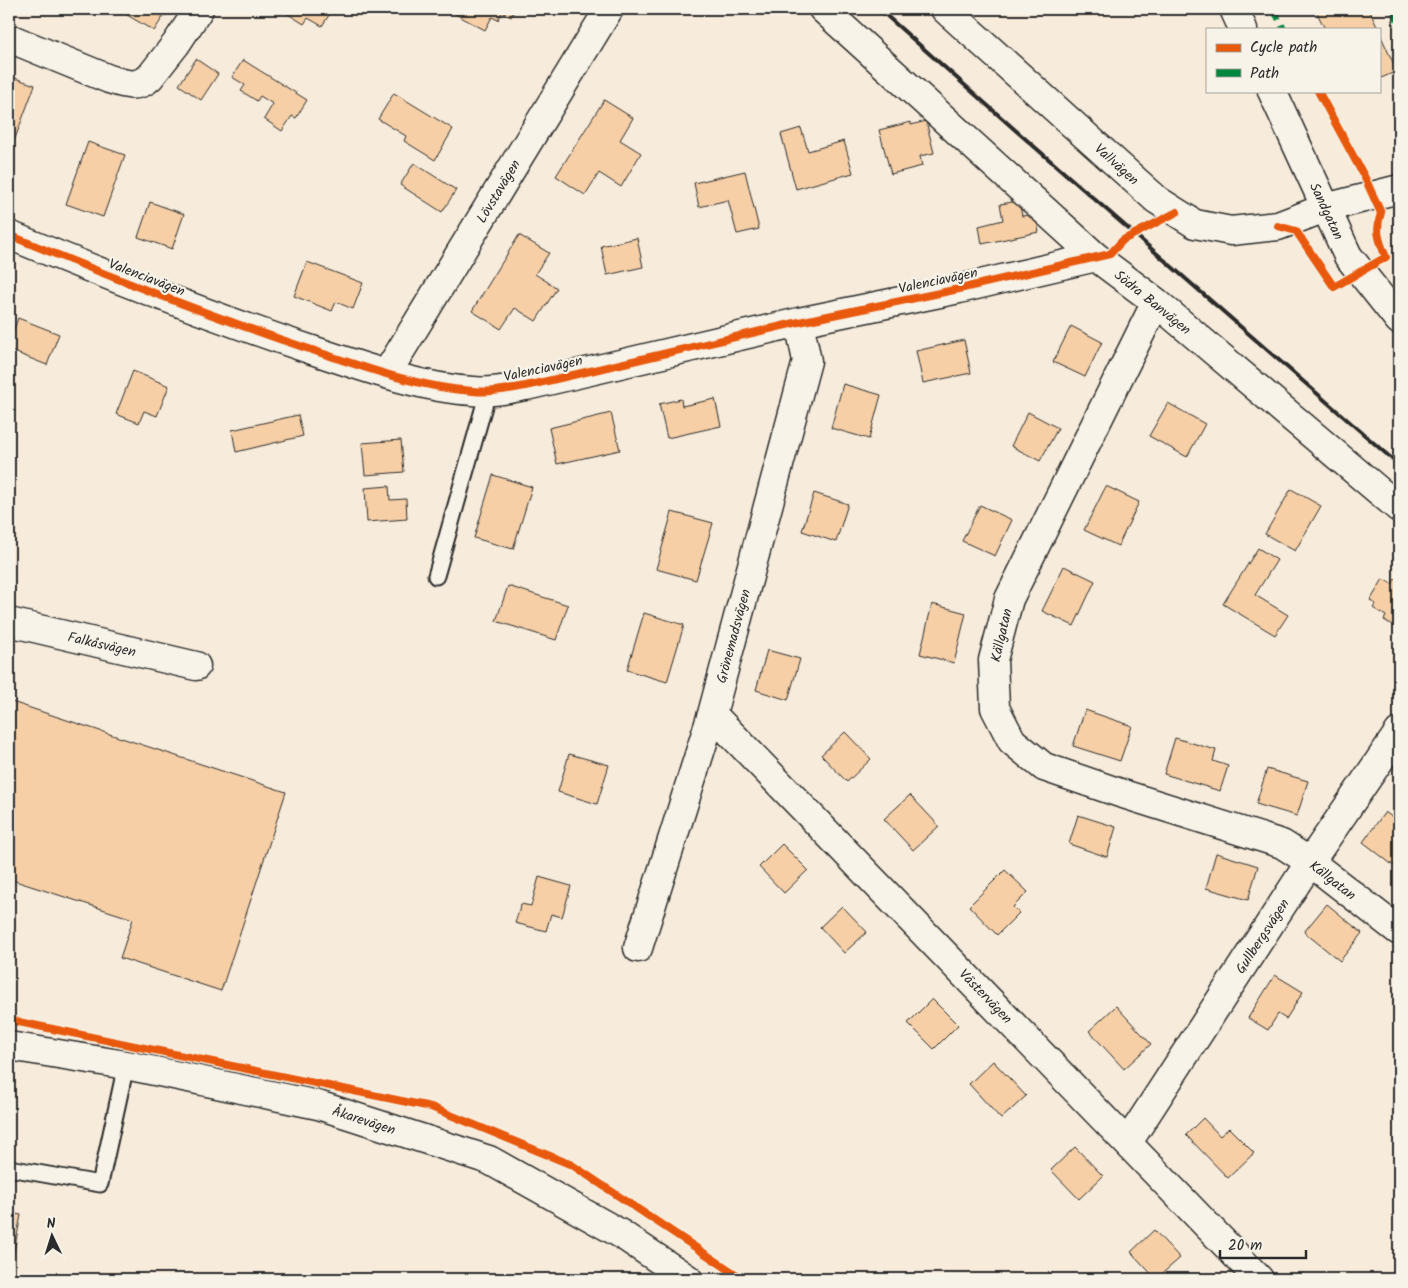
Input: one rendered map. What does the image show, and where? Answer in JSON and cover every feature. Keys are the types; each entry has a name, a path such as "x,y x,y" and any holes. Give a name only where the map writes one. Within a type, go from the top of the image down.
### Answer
{"street":[{"path":"9,38 110,79 124,84 136,85 146,82 176,44 199,9"},
{"name":"Lövstavägen","path":"387,373 609,9"},
{"name":"Södra Banvägen","path":"823,9 1096,257 1156,302 1399,508"},
{"name":"Vallvägen","path":"945,9 1157,200 1195,224 1230,230 1278,226 1325,208 1399,190"},
{"path":"1234,9 1243,28"},
{"name":"Sandgatan","path":"1272,92 1348,256 1399,320"},
{"name":"Valenciavägen","path":"9,235 241,326 387,373 435,386 488,392 526,386 799,322 1096,257"},
{"name":"Källgatan","path":"1156,302 1009,599 993,660 995,708 1012,741 1044,766 1123,794 1282,844 1310,862 1399,931"},
{"name":"Grönemadsvägen","path":"638,948 712,714 807,361 799,322"},
{"name":"Falkåsvägen","path":"9,622 196,666"},
{"name":"Västervägen","path":"712,714 1260,1279"},
{"name":"Gullbergsvägen","path":"1128,1142 1310,862 1399,732"},
{"name":"Åkarevägen","path":"9,1046 126,1065 318,1105 488,1160 621,1234 688,1279"}],"lane":[{"path":"436,576 488,392"},
{"path":"9,1168 100,1184 126,1065"}],"building":[{"path":"117,9 168,9 154,31"},
{"path":"280,9 333,9 322,26 308,18 304,24"},
{"path":"458,9 515,9 511,17 502,12 498,20 492,17 485,30 455,14"},
{"path":"1315,9 1369,9 1378,28 1324,28"},
{"path":"1380,34 1397,71 1380,79"},
{"path":"196,59 218,74 201,100 179,85"},
{"path":"243,60 307,100 296,118 292,116 282,131 264,119 273,104 260,96 257,101 241,91 245,85 232,77"},
{"path":"9,76 35,85 11,149 9,148"},
{"path":"394,93 453,129 435,160 404,141 406,136 378,119"},
{"path":"604,100 633,118 620,140 641,153 621,187 599,173 585,195 556,176"},
{"path":"926,121 934,153 920,156 922,166 891,174 879,130 911,122 911,125"},
{"path":"801,128 808,151 844,141 853,173 796,189 781,134"},
{"path":"88,142 125,155 103,217 66,204"},
{"path":"414,163 456,190 442,212 400,185"},
{"path":"745,171 759,229 737,234 728,200 699,207 694,183"},
{"path":"1019,201 1022,216 1035,214 1039,232 982,244 979,226 1003,220 1000,204"},
{"path":"150,202 184,214 172,249 138,237"},
{"path":"519,235 549,253 535,274 557,288 536,321 515,308 501,329 472,311"},
{"path":"637,238 643,267 607,275 601,246"},
{"path":"307,262 363,283 353,309 336,302 332,311 294,296"},
{"path":"18,318 59,334 47,365 9,350 9,343"},
{"path":"1071,326 1102,342 1085,377 1053,362"},
{"path":"964,340 971,373 923,383 916,351"},
{"path":"133,371 169,386 157,416 144,411 139,423 116,414"},
{"path":"843,384 881,395 869,439 831,428"},
{"path":"681,399 682,406 715,399 721,426 667,438 659,404"},
{"path":"1168,403 1205,424 1187,457 1149,436"},
{"path":"1028,412 1058,428 1040,461 1011,446"},
{"path":"611,413 620,450 557,464 549,428"},
{"path":"298,415 303,436 236,452 232,430"},
{"path":"401,440 404,472 365,475 362,443"},
{"path":"493,475 532,487 513,549 474,538"},
{"path":"389,486 390,500 406,499 407,519 367,522 365,488"},
{"path":"1106,486 1139,502 1118,546 1084,530"},
{"path":"1291,489 1321,506 1295,551 1265,534"},
{"path":"814,493 848,504 836,542 802,531"},
{"path":"980,505 1012,520 995,556 962,541"},
{"path":"672,512 713,523 696,580 656,569"},
{"path":"1258,548 1277,560 1255,595 1288,615 1275,635 1223,604"},
{"path":"1064,566 1095,581 1074,626 1042,611"},
{"path":"1383,579 1392,584 1395,579 1399,582 1399,629 1384,620 1386,616 1373,608 1376,604 1370,601"},
{"path":"508,586 568,605 556,640 496,621"},
{"path":"932,604 966,613 954,663 920,654"},
{"path":"644,613 684,625 667,682 627,670"},
{"path":"767,650 800,659 788,700 756,690"},
{"path":"9,701 286,792 221,991 120,958 133,919 9,879"},
{"path":"1085,710 1132,726 1120,761 1073,746"},
{"path":"845,732 871,759 847,782 821,755"},
{"path":"1175,738 1216,750 1213,761 1228,766 1220,791 1164,774"},
{"path":"569,754 609,765 597,804 558,792"},
{"path":"1267,769 1308,781 1297,816 1256,804"},
{"path":"910,795 939,826 913,850 884,819"},
{"path":"1385,812 1399,822 1399,870 1363,842"},
{"path":"1078,815 1116,827 1107,857 1069,844"},
{"path":"782,844 808,870 784,893 759,867"},
{"path":"1216,853 1258,866 1248,900 1206,888"},
{"path":"1005,870 1028,892 1013,907 1019,913 997,935 969,906"},
{"path":"539,877 571,886 562,917 551,914 546,931 515,923 521,904 531,906"},
{"path":"1327,904 1362,933 1340,961 1304,932"},
{"path":"842,906 867,932 844,953 820,927"},
{"path":"1275,975 1303,992 1286,1019 1278,1014 1268,1030 1248,1018"},
{"path":"932,999 958,1025 934,1049 908,1023"},
{"path":"1116,1006 1151,1044 1124,1069 1089,1031"},
{"path":"993,1061 1026,1096 1001,1119 969,1084"},
{"path":"1203,1118 1220,1136 1229,1128 1254,1153 1228,1178 1186,1135"},
{"path":"1075,1147 1103,1176 1079,1199 1051,1170"},
{"path":"9,1213 21,1215 9,1277"},
{"path":"1154,1230 1180,1258 1156,1279 1131,1252"}],"railway":[{"path":"879,9 1399,465"}],"marked path":[{"path":"1273,9 1283,28"},
{"path":"1393,9 1399,24"}],"cycle path":[{"path":"1278,226 1296,231 1334,287 1386,257 1379,235 1378,225 1381,213 1365,178 1319,92"},
{"path":"9,235 195,309 349,362 432,386 486,391 526,386 799,322 959,289 1110,254 1123,240 1177,212"},
{"path":"9,1020 431,1107 572,1165 743,1279"}]}
